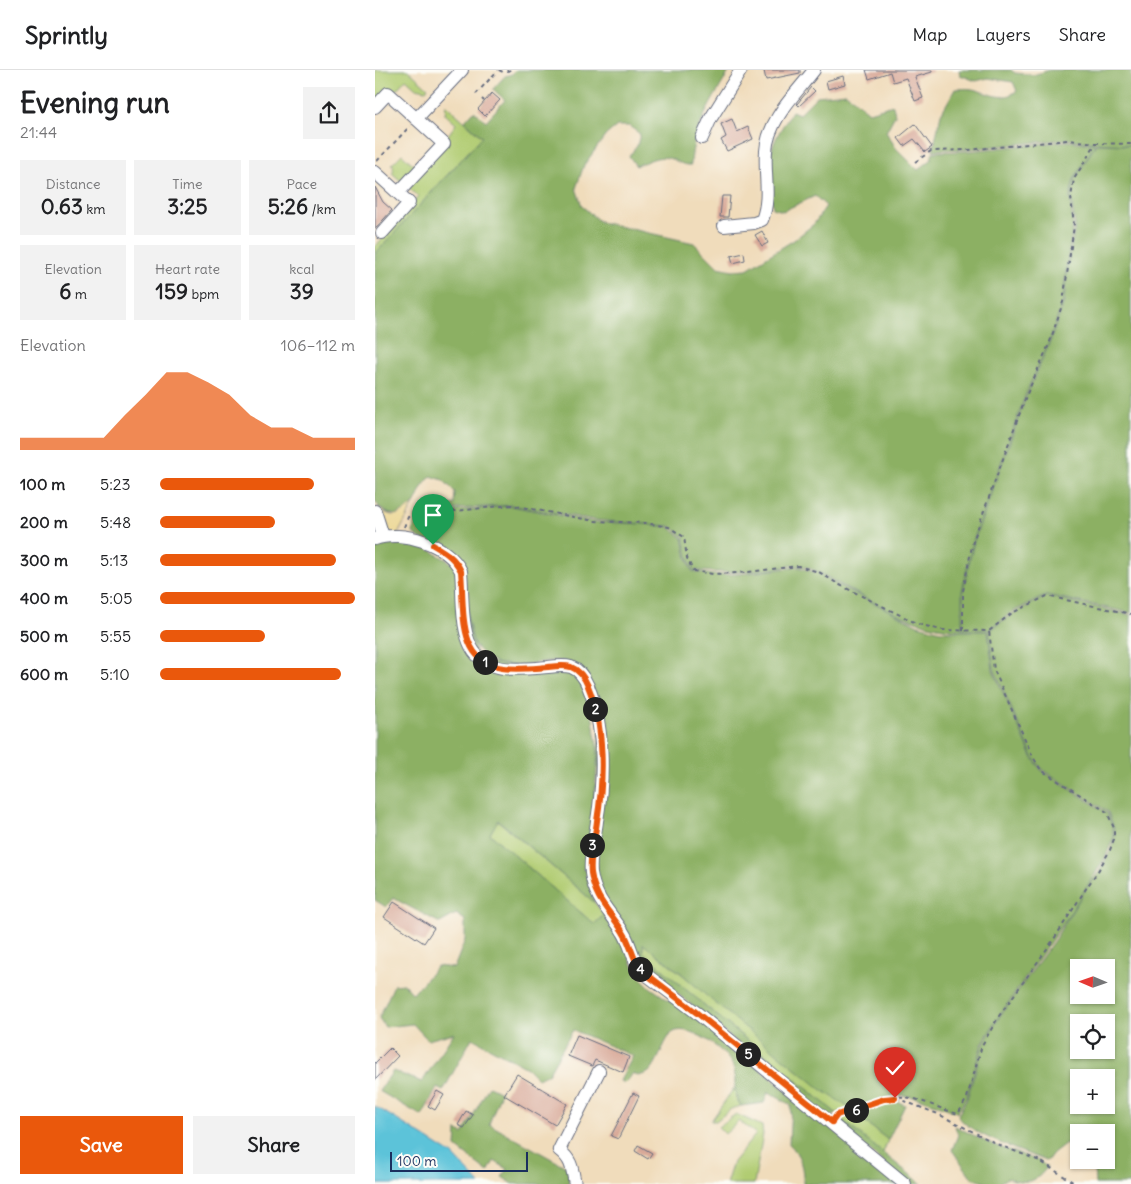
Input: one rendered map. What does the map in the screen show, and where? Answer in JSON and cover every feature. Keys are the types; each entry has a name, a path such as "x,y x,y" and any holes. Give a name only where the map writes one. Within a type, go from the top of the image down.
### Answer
{"street":[{"path":"416,119 462,70"},
{"path":"702,138 711,118 741,70"},
{"path":"724,226 754,223 762,220 767,209 765,152 771,128 795,93 814,70"},
{"path":"375,107 389,93 444,144 398,193"},
{"path":"375,172 409,203 382,233"},
{"path":"375,512 379,537 399,536 433,545 447,553 456,562 461,571 466,631 469,643 481,659 490,665 501,668 572,667 580,673 587,685 595,707 599,735 601,783 591,858 591,874 601,904 625,934 634,960 641,970 832,1122 905,1184"},
{"path":"575,1184 572,1166 568,1158 559,1150 599,1071"}],"path":[{"path":"477,94 499,70 503,72 511,70"},
{"path":"375,163 416,119"},
{"path":"915,162 931,151 969,150 1068,140 1126,146 1131,144"},
{"path":"963,631 963,591 973,541 1063,302 1074,226 1071,197 1074,179 1096,143"},
{"path":"399,536 408,517 430,511 456,511 511,505 594,521 669,526 684,537 687,558 693,571 713,574 739,573 798,566 819,572 838,584 918,624 941,630 989,631 1012,613 1047,596 1131,614"},
{"path":"832,1122 837,1115 884,1099 895,1098 906,1098 958,1114 967,1098 982,1044 999,1016 1072,912 1102,865 1114,839 1114,828 1107,812 1041,770 1033,757 994,670 989,631"},
{"path":"895,1098 938,1114 999,1145 1040,1161 1076,1184"}],"green space":[{"path":"375,70 408,70 428,88 426,90 416,88 406,79 397,89 375,101"},
{"path":"516,70 730,70 699,127 692,152 691,165 660,157 636,166 629,156 637,146 640,134 629,126 617,126 606,135 584,165 576,188 582,206 600,222 694,243 718,267 733,270 747,269 794,240 814,224 826,206 815,196 783,211 773,208 770,187 770,155 778,134 792,111 799,114 817,96 846,93 869,112 893,105 895,115 886,132 896,148 918,170 931,160 933,152 969,151 1068,141 1095,144 1074,179 1070,197 1073,226 1063,301 1049,342 1025,396 973,541 962,591 962,630 929,625 899,615 806,567 794,565 773,569 733,572 693,570 684,537 670,526 594,520 511,505 421,513 436,502 454,505 455,492 443,480 431,476 421,489 414,504 404,513 389,513 375,501 375,254 482,137 465,121 474,111 486,121 505,100 493,89 505,76 512,74"},
{"path":"959,70 1011,70 1015,73 1033,75 1050,70 1131,70 1131,144 1096,143 1068,139 969,149 933,150 941,114 955,89 972,89 994,96 1005,96 1017,91 1013,82 988,78 976,81 960,75"},
{"path":"446,105 482,137 375,254 375,247 418,197 409,188 456,124 445,114"},
{"path":"1096,144 1131,145 1131,613 1047,595 1012,612 989,630 963,630 963,591 974,541 1026,397 1050,342 1064,302 1067,269 1075,226 1071,197 1075,179"},
{"path":"402,154 415,166 403,183 392,173 394,166 392,164"},
{"path":"511,506 594,522 669,527 683,538 692,571 713,575 740,574 798,567 818,573 918,625 941,631 988,631 993,670 1032,757 1041,770 1107,813 1113,828 1113,839 1105,858 1071,912 999,1016 982,1044 966,1098 957,1113 925,1100 908,1096 887,1097 851,1109 822,1090 681,973 643,944 643,952 666,973 836,1113 831,1119 640,963 604,901 596,871 600,709 564,661 509,666 494,662 482,653 475,646 471,635 464,569 413,533 416,516 421,514"},
{"path":"375,541 415,541 455,565 478,662 562,669 579,676 591,707 598,752 588,882 595,903 498,820 490,834 594,924 604,915 623,941 636,973 651,988 711,1029 900,1184 803,1184 801,1162 789,1144 791,1105 768,1092 764,1103 741,1106 736,1096 735,1074 731,1062 716,1046 706,1039 685,1031 677,1031 670,1035 655,1065 649,1072 638,1076 633,1073 626,1083 620,1081 633,1056 573,1030 548,1074 538,1079 527,1068 472,1038 443,1091 437,1088 422,1116 379,1091 393,1071 422,1082 454,1033 428,1040 413,1024 385,1027 379,1018 394,985 404,984 413,994 437,966 454,968 465,940 465,920 456,914 440,923 393,898 386,907 375,900"},
{"path":"1047,596 1131,615 1131,1184 1095,1184 1094,1169 1115,1169 1115,1124 1070,1124 1070,1146 1066,1143 1053,1153 1047,1161 984,1136 963,1122 958,1115 967,1099 983,1045 1000,1016 1055,939 1087,887 1099,872 1111,850 1114,839 1114,828 1108,812 1042,769 1033,757 994,669 989,631 1012,614"},
{"path":"497,820 595,903 604,915 594,924 490,834"},
{"path":"642,943 798,1070 851,1109 836,1113 666,973 643,952"},
{"path":"489,1086 501,1092 489,1124 568,1168 569,1184 513,1184 502,1177 508,1169 494,1161 488,1172 456,1147 457,1130 463,1134"},
{"path":"734,1088 736,1098 741,1106 731,1109 716,1121 711,1121"},
{"path":"894,1100 905,1105 888,1140 854,1113 873,1104"},
{"path":"854,1113 888,1140 883,1153 839,1118"},
{"path":"736,1114 762,1126 763,1134 754,1184 726,1184 733,1162 756,1134 739,1121 725,1134 718,1127"},
{"path":"839,1118 922,1184 909,1184 835,1122"},
{"path":"955,1126 991,1144 1039,1161 1047,1167 1039,1176 1030,1181 1007,1178 998,1184 990,1184 972,1178 952,1150 958,1135"}],"sand":[{"path":"414,504 398,534 384,533 378,506 387,514 396,515"}],"water":[{"path":"375,1106 453,1155 480,1184 375,1184"}],"building":[{"path":"800,70 800,73 766,80 764,71"},
{"path":"866,70 932,70 932,72 915,77 923,98 915,101 906,78 893,82 890,72 869,79"},
{"path":"843,76 845,84 828,89 826,81"},
{"path":"811,87 815,91 799,106 797,104"},
{"path":"492,93 500,100 485,116 478,109"},
{"path":"732,119 737,132 748,127 753,139 727,151 721,140 726,137 721,124"},
{"path":"915,124 932,147 925,152 914,139 904,146 898,138"},
{"path":"375,187 383,202 392,210 375,229"},
{"path":"722,196 730,196 728,217 720,217"},
{"path":"762,231 768,243 762,246 755,235"},
{"path":"744,253 745,260 733,263 731,256"},
{"path":"394,902 434,928 424,943 384,917"},
{"path":"577,1035 629,1057 623,1072 595,1060 592,1066 568,1056"},
{"path":"390,1048 398,1056 375,1080 375,1063"},
{"path":"517,1074 567,1104 555,1125 504,1095"},
{"path":"437,1091 444,1095 435,1110 428,1106"},
{"path":"633,1093 639,1096 618,1139 611,1136"},
{"path":"466,1111 473,1115 464,1128 458,1125"},
{"path":"638,1145 652,1153 648,1159 635,1151"}],"route":[{"path":"433,545 447,553 456,562 461,571 466,631 469,643 481,659 490,665 501,668 572,667 580,673 587,685 595,707 601,751 601,783 597,821 592,845 591,874 601,904 625,934 634,960 641,970 832,1122 837,1115 854,1111 884,1099 895,1098"}]}
